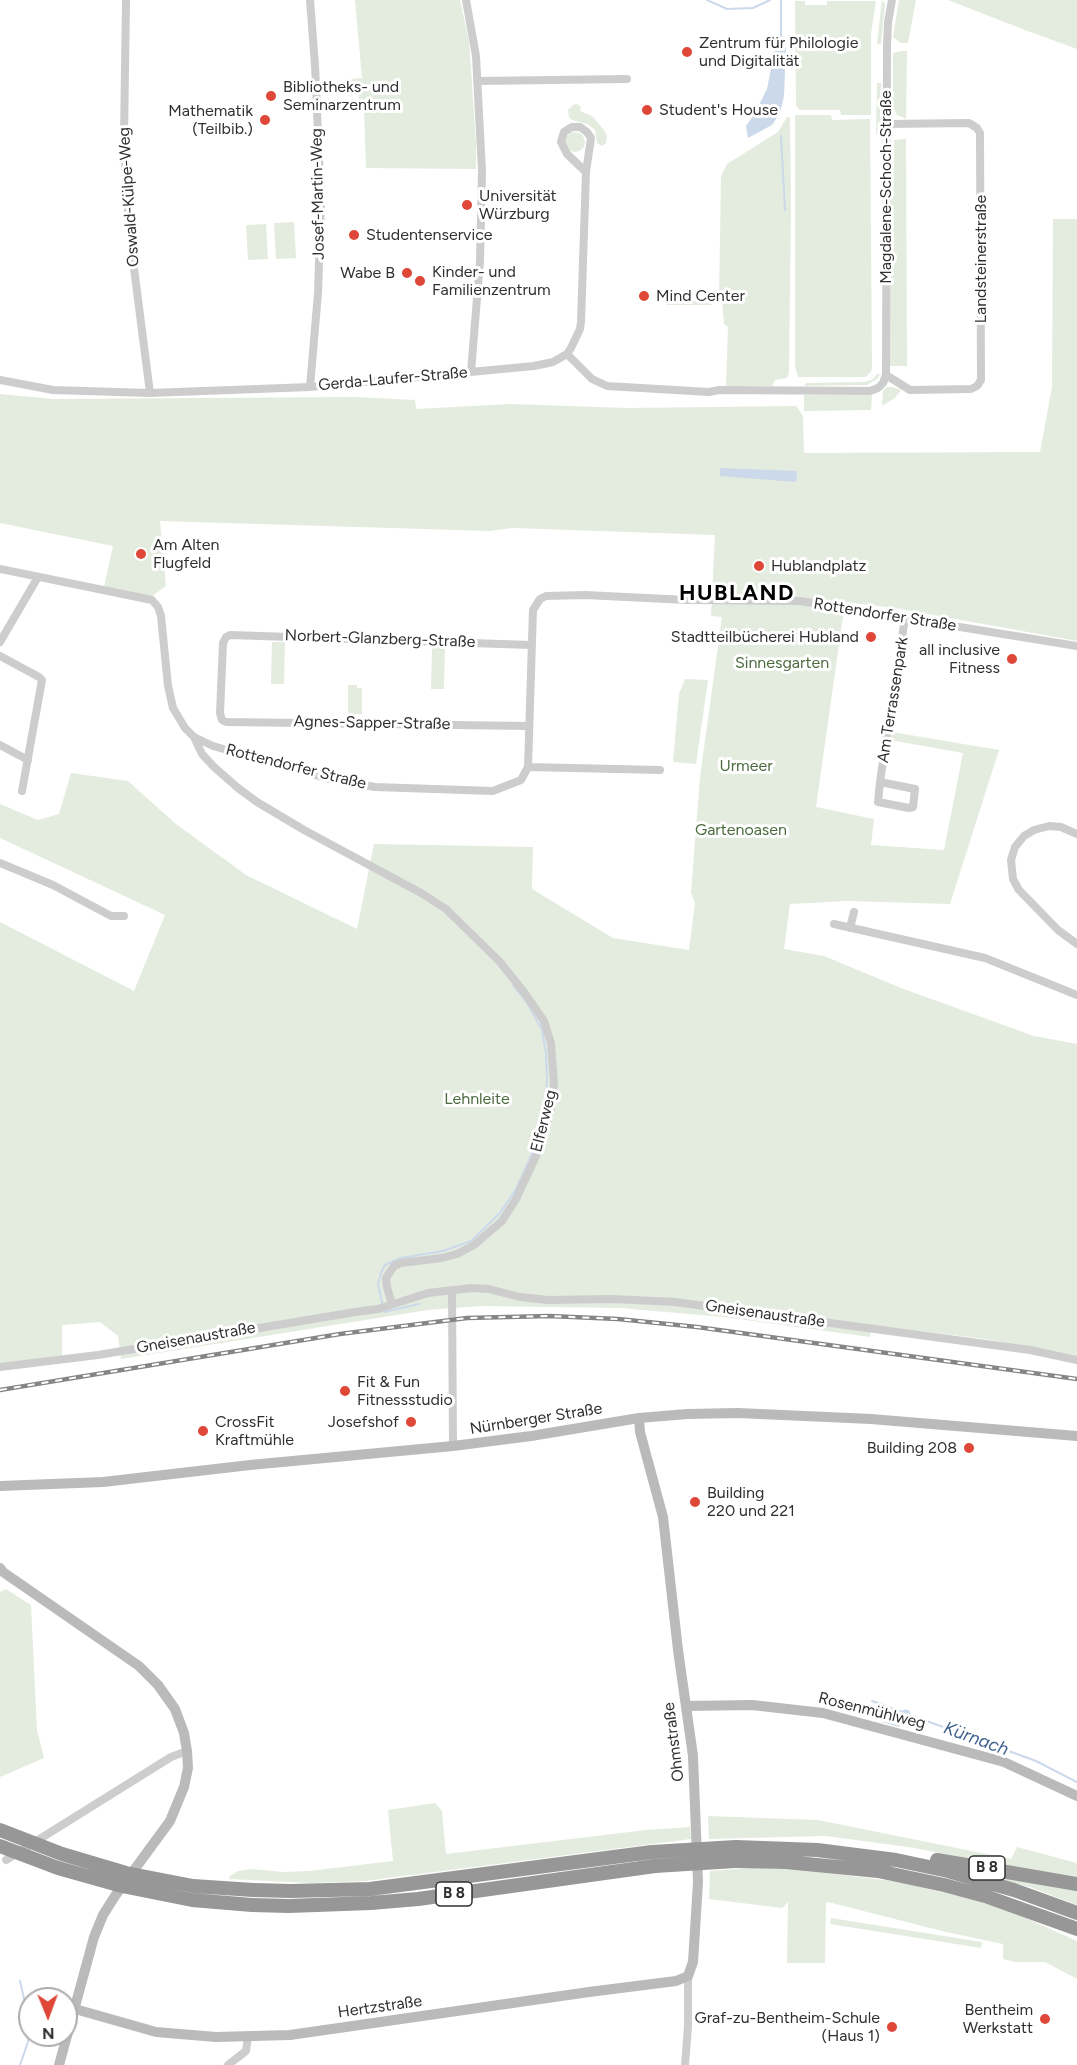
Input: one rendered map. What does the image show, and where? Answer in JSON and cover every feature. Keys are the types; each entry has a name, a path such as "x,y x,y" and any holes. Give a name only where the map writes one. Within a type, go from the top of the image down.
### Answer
{"highway":[{"name":"B 8","path":"0,1830 62,1854 126,1873 193,1886 253,1890 370,1889 654,1859 786,1862 878,1872 944,1885 985,1896 1077,1929"},
{"name":"B 8","path":"0,1846 68,1871 134,1889 192,1900 252,1905 325,1906 382,1902 736,1847 817,1850 896,1860 948,1871 1003,1887 1077,1913"},
{"name":"B 8","path":"896,1860 937,1860 1077,1884"}],"street":[{"name":"Oswald-Külpe-Weg","path":"126,0 124,138 126,180 130,237 150,393"},
{"name":"Josef-Martin-Weg","path":"310,0 321,193 318,293 310,387"},
{"path":"466,0 476,56 482,171 480,261 471,372"},
{"name":"Magdalene-Schoch-Straße","path":"886,375 887,42 892,0"},
{"path":"477,81 627,79"},
{"name":"Landsteinerstraße","path":"886,124 969,123 980,133 981,380 971,389 910,390 886,375"},
{"path":"586,172 567,153 561,142 564,132 572,127 580,127 591,138 586,172 580,329 567,354 592,379 607,386 709,392 719,390 870,391 878,388 886,375"},
{"name":"Gerda-Laufer-Straße","path":"0,380 52,390 150,393 310,387 543,365 567,354"},
{"name":"Rottendorfer Straße","path":"0,569 152,600 161,616 168,686 173,708 184,728 195,737 213,746 329,779 375,787 493,791 521,780 528,767"},
{"path":"0,642 38,577"},
{"name":"Rottendorfer Straße","path":"531,645 533,610 540,599 546,596 585,595 800,601 1077,646"},
{"name":"Am Terrassenpark","path":"880,782 915,789 913,807 878,802 880,782 905,618"},
{"name":"Norbert-Glanzberg-Straße","path":"220,713 223,643 230,635 531,645"},
{"path":"531,645 528,767 660,770"},
{"path":"0,656 42,680 22,790"},
{"name":"Agnes-Sapper-Straße","path":"220,713 222,720 226,722 529,726"},
{"name":"Elferweg","path":"195,737 202,754 214,767 257,802 446,909 499,962 544,1021 551,1043 554,1083 551,1108 537,1154 516,1199 497,1226 474,1245 457,1254 442,1258 401,1263 394,1266 386,1278 392,1304"},
{"path":"0,745 28,760"},
{"path":"1077,834 1061,827 1049,826 1034,830 1024,836 1011,860 1013,879 1019,890 1058,930 1077,944"},
{"path":"0,862 52,885 111,916 123,916"},
{"path":"850,928 854,912"},
{"path":"834,924 984,958 1077,995"},
{"name":"Gneisenaustraße","path":"452,1291 471,1288 548,1300 613,1299 675,1302 1030,1350 1077,1360"},
{"path":"392,1304 428,1293 452,1291 453,1446"},
{"name":"Gneisenaustraße","path":"0,1367 98,1355 378,1309 392,1304"},
{"name":"Nürnberger Straße","path":"0,1486 103,1482 250,1465 453,1446 639,1418 687,1414 750,1413 938,1424 1077,1436"},
{"name":"Ohmstraße","path":"639,1418 639,1432 663,1517 693,1756 698,1882 693,1962 688,1976 685,2065"},
{"path":"2,1570 139,1666 158,1685 175,1709 184,1732 188,1768 180,1800 170,1821 103,1915 94,1937 78,1998"},
{"name":"Rosenmühlweg","path":"686,1706 752,1705 823,1713 1004,1762 1077,1796"},
{"path":"6,1860 171,1757 187,1751"},
{"name":"Hertzstraße","path":"78,2010 156,2032 248,2037 290,2035 676,1982 688,1976"},
{"path":"228,2065 246,2051 248,2037"},
{"path":"59,2065 64,2047"}],"green space":[{"path":"355,0 460,0 469,41 476,169 366,168 364,107 343,107 343,101 359,100 359,88 344,88 344,80 362,78"},
{"path":"882,0 885,4 881,44 877,44"},
{"path":"899,0 916,0 908,43 901,43 893,37"},
{"path":"948,0 1077,0 1077,49 1025,30"},
{"path":"795,1 805,1 805,5 827,5 827,1 876,1 871,34 871,115 841,115 840,110 800,110 796,106"},
{"path":"907,51 906,119 897,115 893,107 893,53"},
{"path":"877,83 881,83 880,134 876,134"},
{"path":"577,104 581,107 580,111 592,116 604,130 607,136 606,143 602,146 597,143 595,130 569,117 568,110"},
{"path":"795,115 831,115 832,120 870,119 872,368 865,377 798,377 795,366"},
{"path":"787,117 790,117 791,206 789,373 787,378 775,380 772,386 726,386 728,327 724,324 722,300 719,299 721,176 727,164 778,132"},
{"path":"575,132 582,135 585,142 582,149 575,152 568,149 565,142 568,135"},
{"path":"906,139 907,366 890,366 890,168 894,168 894,140"},
{"name":"Lehnleite","path":"1053,219 1077,219 1077,641 895,608 845,602 816,807 874,819 871,845 944,850 963,753 890,740 892,732 999,750 950,904 847,901 790,904 784,949 824,956 901,988 1034,1036 1077,1044 1077,1357 985,1339 871,1325 870,1337 724,1317 620,1308 480,1306 428,1310 121,1359 118,1336 100,1322 62,1325 62,1356 0,1364 0,922 134,991 165,915 0,838 0,804 38,820 59,814 71,773 128,781 176,824 246,875 357,929 374,844 533,847 532,889 613,938 689,950 695,903 691,893 700,777 722,617 711,616 715,535 512,528 490,531 160,521 166,586 151,597 104,587 113,546 0,523 0,394 54,399 354,397 415,400 416,409 510,404 627,408 796,406 803,416 804,453 1040,452 1052,387"},
{"path":"294,222 296,258 276,259 274,223"},
{"path":"266,224 268,259 248,260 246,225"},
{"path":"667,300 712,302 712,305 667,305"},
{"path":"880,374 877,379 867,385 804,386 806,383 865,382 873,379"},
{"path":"888,387 901,390 895,398 882,406 883,390"},
{"path":"804,395 872,395 871,410 804,411"},
{"path":"272,642 285,642 284,684 271,684"},
{"path":"432,647 445,647 444,689 431,689"},
{"path":"685,679 708,680 696,764 673,762 679,694"},
{"path":"348,685 357,685 357,688 362,688 362,714 348,714"},
{"path":"6,1589 31,1605 37,1730 44,1758 0,1777 0,1592"},
{"path":"435,1803 442,1811 446,1854 646,1830 690,1827 691,1839 365,1881 310,1883 229,1879 238,1871 251,1869 283,1872 309,1871 393,1861 388,1810"},
{"path":"708,1816 818,1820 1011,1859 1017,1847 1077,1863 1077,1880 977,1863 908,1847 826,1836 709,1839"},
{"path":"751,1868 794,1869 900,1882 1012,1912 1077,1941 1077,1979 1045,1962 1015,1962 1003,1959 1003,1944 828,1902 826,1903 825,1963 787,1963 788,1902 782,1908 709,1899 710,1871"},
{"path":"958,1868 1077,1888 1077,1905 1030,1887"},
{"path":"831,1918 982,1942 981,1948 830,1924"}],"water":[{"path":"786,47 784,96 780,113 772,125 748,138 746,126 767,89 775,48"},
{"path":"720,468 797,471 796,482 720,476"},
{"path":"886,1710 903,1715 899,1727 882,1722"}],"waterway":[{"path":"707,0 727,9 753,8 770,0"},
{"path":"781,0 781,48"},
{"path":"781,136 785,210"},
{"path":"419,1304 384,1312 378,1284 385,1265 401,1258 443,1251 471,1241 500,1213 516,1189 533,1152 546,1107 546,1053 542,1030 526,1001 513,985"},
{"name":"Kürnach","path":"872,1701 1036,1761 1077,1782"},
{"path":"891,1713 901,1716 906,1714"},
{"name":"Kürnach","path":"20,1981 21,1987"},
{"name":"Kürnach","path":"20,2065 26,2047"}],"railway":[{"path":"0,1390 340,1334 467,1318 549,1316 618,1319 697,1327 1077,1379"}],"place":[{"name":"Zentrum für Philologie und Digitalität","path":"687,52"},
{"name":"Bibliotheks- und Seminarzentrum","path":"271,96"},
{"name":"Student's House","path":"647,110"},
{"name":"Mathematik (Teilbib.)","path":"265,120"},
{"name":"Universität Würzburg","path":"467,205"},
{"name":"Studentenservice","path":"354,235"},
{"name":"Wabe B","path":"407,273"},
{"name":"Kinder- und Familienzentrum","path":"420,281"},
{"name":"Mind Center","path":"644,296"},
{"name":"Am Alten Flugfeld","path":"141,554"},
{"name":"Hublandplatz","path":"759,566"},
{"name":"Stadtteilbücherei Hubland","path":"871,637"},
{"name":"all inclusive Fitness","path":"1012,659"},
{"name":"Fit & Fun Fitnessstudio","path":"345,1391"},
{"name":"Josefshof","path":"411,1422"},
{"name":"CrossFit Kraftmühle","path":"203,1431"},
{"name":"Building 208","path":"969,1448"},
{"name":"Building 220 und 221","path":"695,1502"},
{"name":"Bentheim Werkstatt","path":"1045,2019"},
{"name":"Graf-zu-Bentheim-Schule (Haus 1)","path":"892,2027"}],"district":[{"name":"HUBLAND","path":"737,594"}],"park label":[{"name":"Sinnesgarten","path":"782,663"},
{"name":"Urmeer","path":"746,766"},
{"name":"Gartenoasen","path":"741,830"}]}
